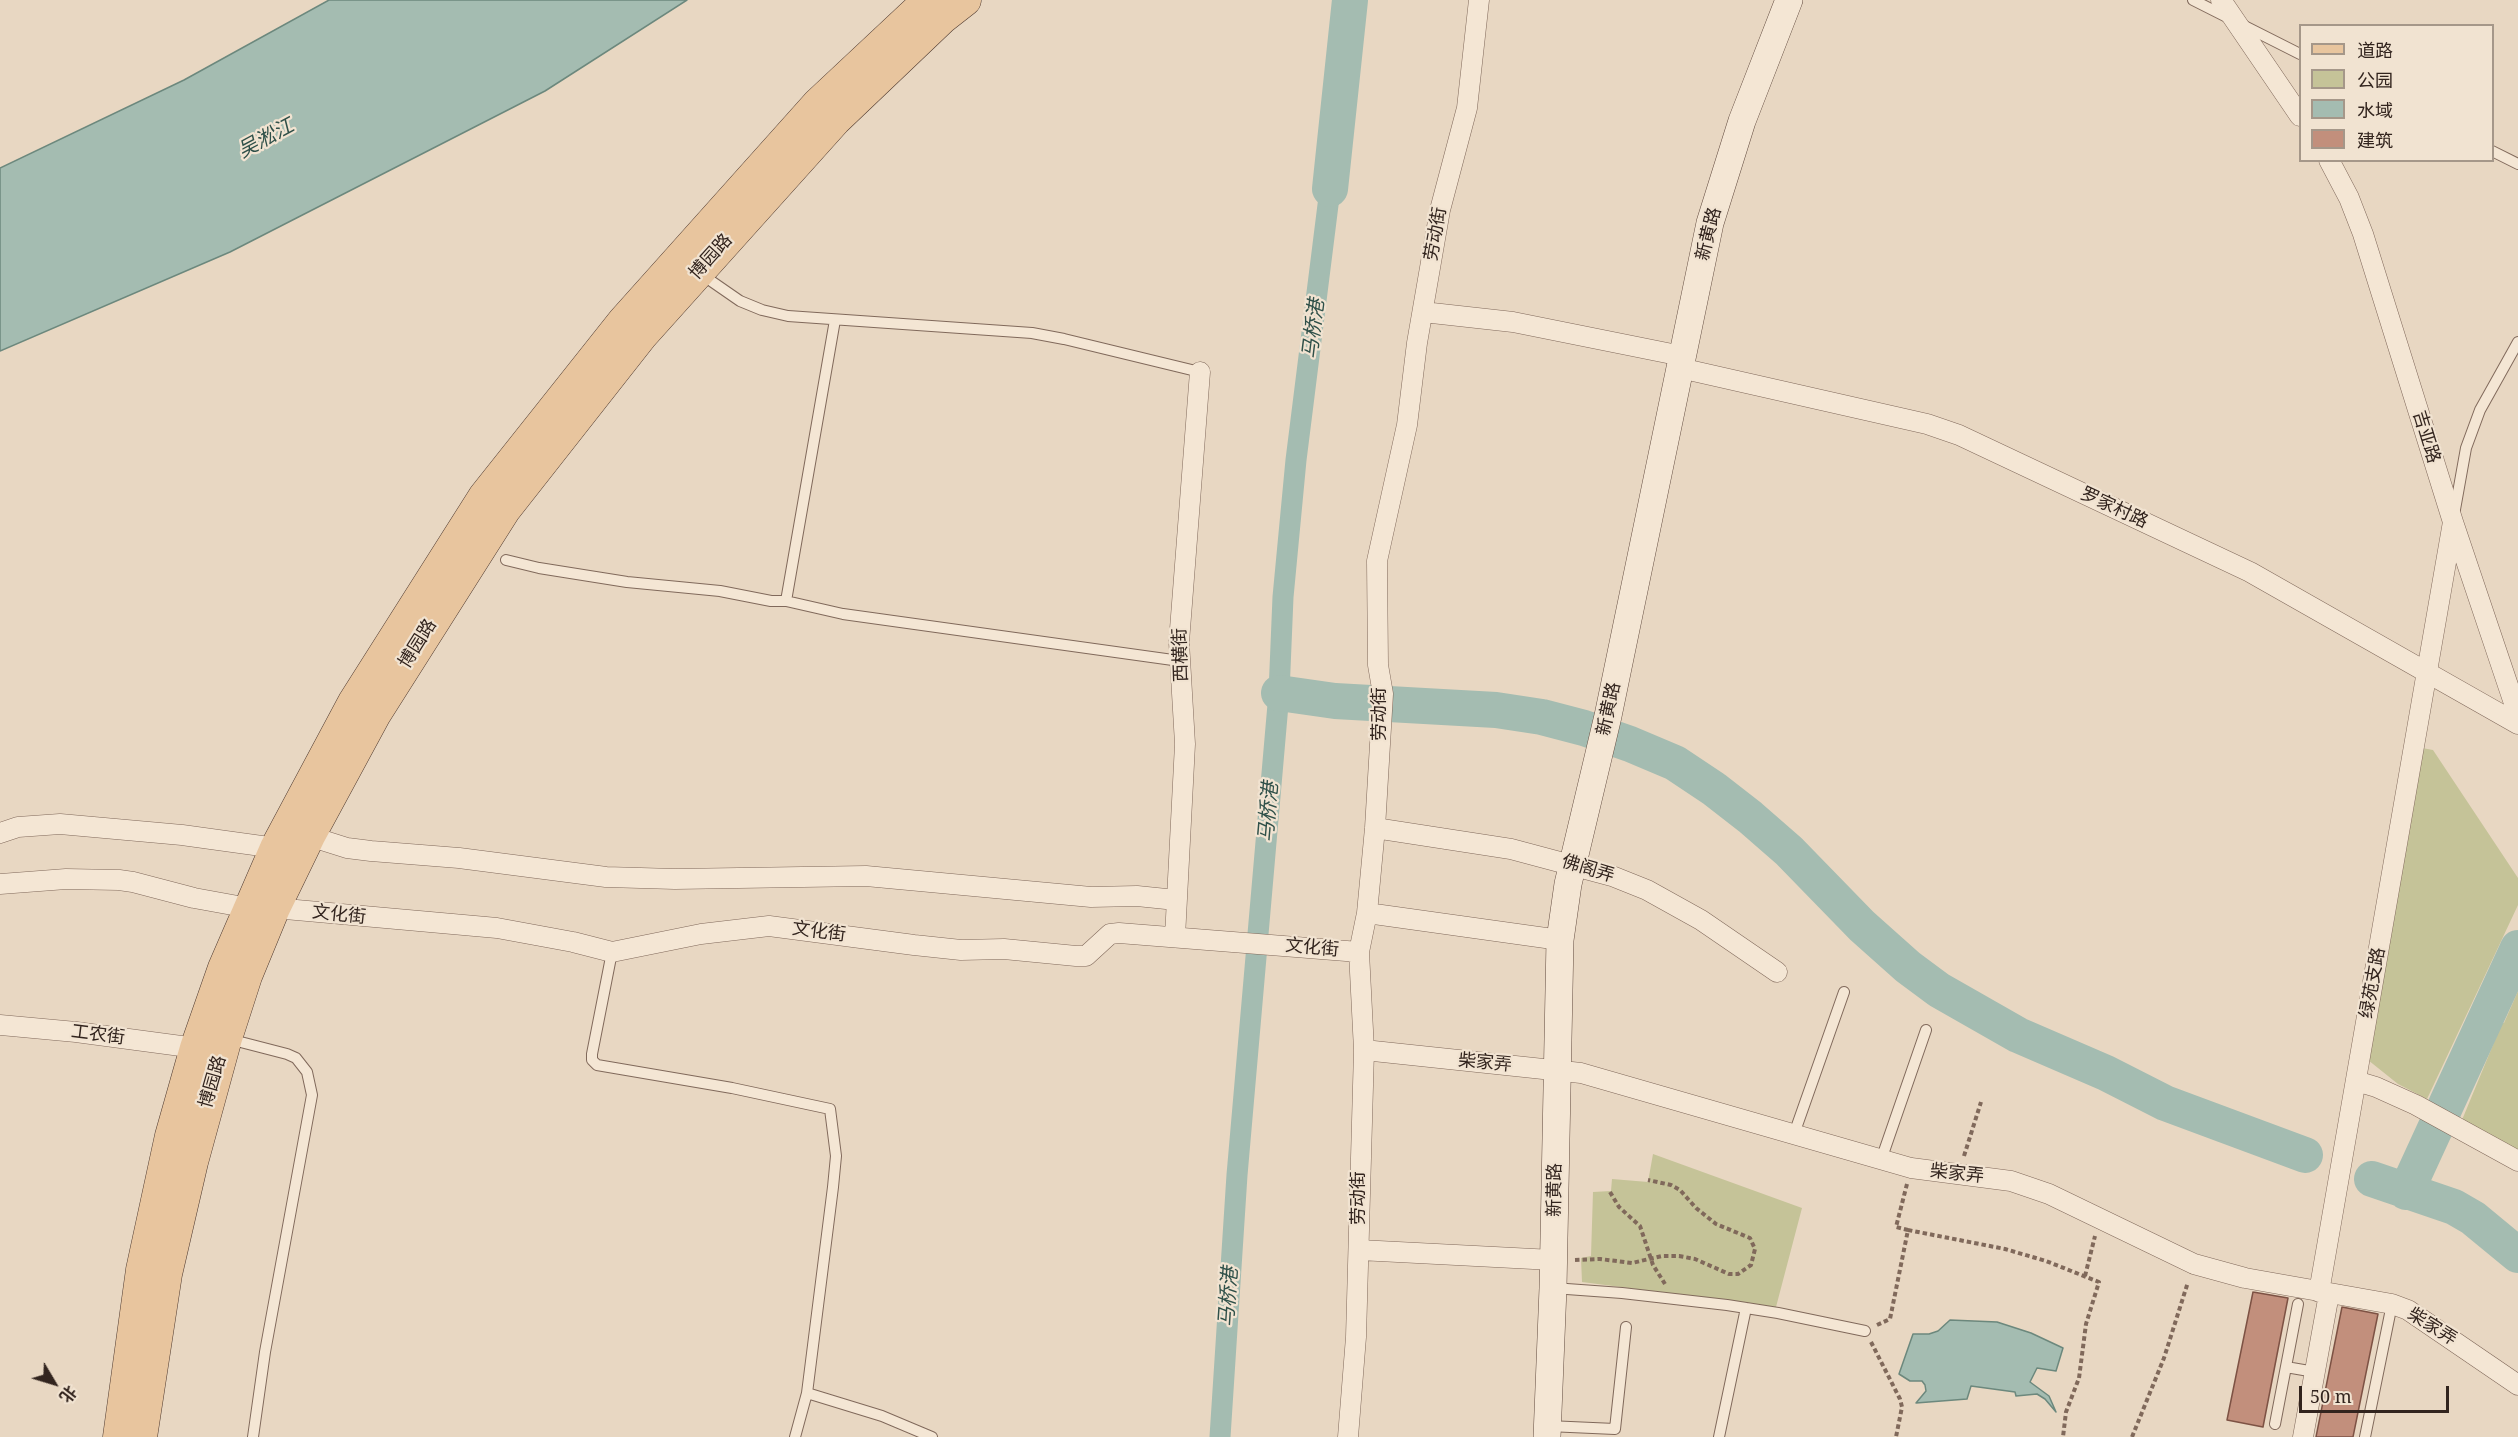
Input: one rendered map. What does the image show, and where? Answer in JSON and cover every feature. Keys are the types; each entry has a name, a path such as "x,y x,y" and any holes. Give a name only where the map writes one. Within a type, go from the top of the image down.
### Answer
{"main road":[{"name":"博园路","path":"141,1437 166,1274 197,1141 246,976 276,848 354,702 483,497 623,322 818,104 929,0"},
{"name":"博园路","path":"119,1437 142,1270 171,1136 196,1048 224,968 309,836 375,714 505,509 641,336 835,120 942,18 965,0"}],"street":[{"name":"劳动街","path":"1348,1437 1356,1337 1364,1050 1359,952 1367,913 1383,703 1378,665 1377,561 1407,425 1440,210 1467,108 1479,0"},
{"path":"2221,0 2299,113"},
{"name":"新黄路","path":"1547,1431 1553,1288 1560,940 1572,864 1608,716 1710,223 1724,174 1783,2"},
{"name":"吉亚路","path":"2330,162 2349,198 2363,234 2453,522 2518,715"},
{"name":"罗家村路","path":"1423,312 1513,322 1681,362 1952,432 2250,572 2518,724"},
{"name":"西横街","path":"1174,937 1185,744 1180,619 1200,372"},
{"name":"绿苑支路","path":"2303,1437 2315,1372 2324,1293 2356,1081 2453,522"},
{"path":"0,833 18,827 60,824 182,835 276,848"},
{"name":"佛阁弄","path":"1375,828 1493,845 1612,876 1673,904 1730,938 1777,972"},
{"path":"309,836 347,848 459,858 606,877 675,879 866,876 1090,897 1137,896 1176,900"},
{"name":"文化街","path":"0,884 66,879 119,880 194,898 262,908 497,928 573,942 612,952 701,934 769,926 949,949 1004,949 1076,956 1086,956 1110,934 1119,933 1359,952"},
{"path":"1367,913 1560,940"},
{"name":"工农街","path":"0,1025 76,1032 196,1048"},
{"name":"柴家弄","path":"1364,1050 1557,1070 1615,1082 1911,1168 1994,1178 2032,1187 2194,1264 2245,1278 2392,1304 2422,1318 2518,1385"},
{"path":"2356,1081 2376,1087 2423,1109 2518,1161"},
{"path":"1359,1250 1553,1260"}],"lane":[{"path":"2193,0 2299,53"},
{"path":"2494,152 2518,164"},
{"path":"698,272 740,301 762,310 788,316 1032,333 1200,372"},
{"path":"786,601 836,320"},
{"path":"2453,522 2466,448 2480,410 2518,342"},
{"path":"506,560 538,568 616,580 720,591 771,601 786,601 843,614 1180,661"},
{"path":"612,952 592,1054 592,1060 597,1065 732,1088 830,1109 836,1156 807,1393 795,1437"},
{"path":"1794,1134 1845,992"},
{"path":"1881,1160 1926,1030"},
{"path":"226,1038 296,1058 307,1072 312,1095 267,1342 253,1437"},
{"path":"1553,1288 1746,1308 1865,1331"},
{"path":"2274,1424 2298,1304"},
{"path":"2365,1437 2392,1304"},
{"path":"1719,1437 1746,1308"},
{"path":"1547,1431 1615,1429 1626,1327"},
{"path":"2286,1367 2315,1372"},
{"path":"807,1393 900,1422 932,1437"}],"path":[{"path":"1958,1175 1981,1102"},
{"path":"1911,1168 1896,1227 2005,1249 2085,1275 2099,1282 2086,1323 2079,1378 2066,1412 2063,1437"},
{"path":"1553,1260 1600,1259 1626,1263 1671,1256 1688,1257 1734,1275 1743,1272 1751,1265 1755,1250 1750,1238 1716,1224 1696,1208 1680,1190 1665,1183 1648,1180"},
{"path":"1610,1192 1619,1207 1640,1226 1651,1258 1672,1299"},
{"path":"2085,1275 2099,1219"},
{"path":"1896,1437 1902,1407 1900,1399 1865,1331 1890,1319 1908,1230"},
{"path":"2132,1437 2164,1358 2194,1264"}],"green space":[{"path":"2422,748 2433,750 2518,878 2518,905 2427,1099 2398,1084 2368,1060"},
{"path":"2518,991 2518,1150 2462,1120 2502,1023"},
{"path":"1653,1154 1802,1208 1776,1307 1582,1282 1581,1258 1591,1256 1593,1192 1611,1191 1612,1179 1648,1182"}],"water":[{"name":"吴淞江","path":"329,0 687,0 545,91 230,252 0,351 0,168 184,80"},
{"path":"1950,1320 1997,1322 2031,1333 2063,1348 2056,1371 2037,1368 2030,1382 2049,1396 2056,1412 2045,1399 2037,1394 2016,1396 2015,1392 1971,1386 1967,1399 1916,1403 1926,1391 1925,1385 1922,1381 1910,1381 1899,1374 1913,1334 1929,1334 1938,1331"}],"building":[{"path":"2253,1292 2288,1298 2263,1427 2227,1420"},
{"path":"2342,1307 2378,1314 2353,1437 2316,1437"}],"waterway":[{"path":"1330,189 1350,0"},
{"name":"马桥港","path":"1220,1437 1237,1175 1279,693 1283,597 1296,460 1330,189"},
{"path":"1279,693 1335,701 1496,710 1542,717 1584,728 1675,763 1750,817 1789,851 1862,926 1908,967 1939,990 2018,1035 2106,1073 2165,1103 2305,1155"},
{"path":"2406,1192 2518,948"},
{"path":"2372,1179 2454,1207 2473,1218 2518,1255"}]}
